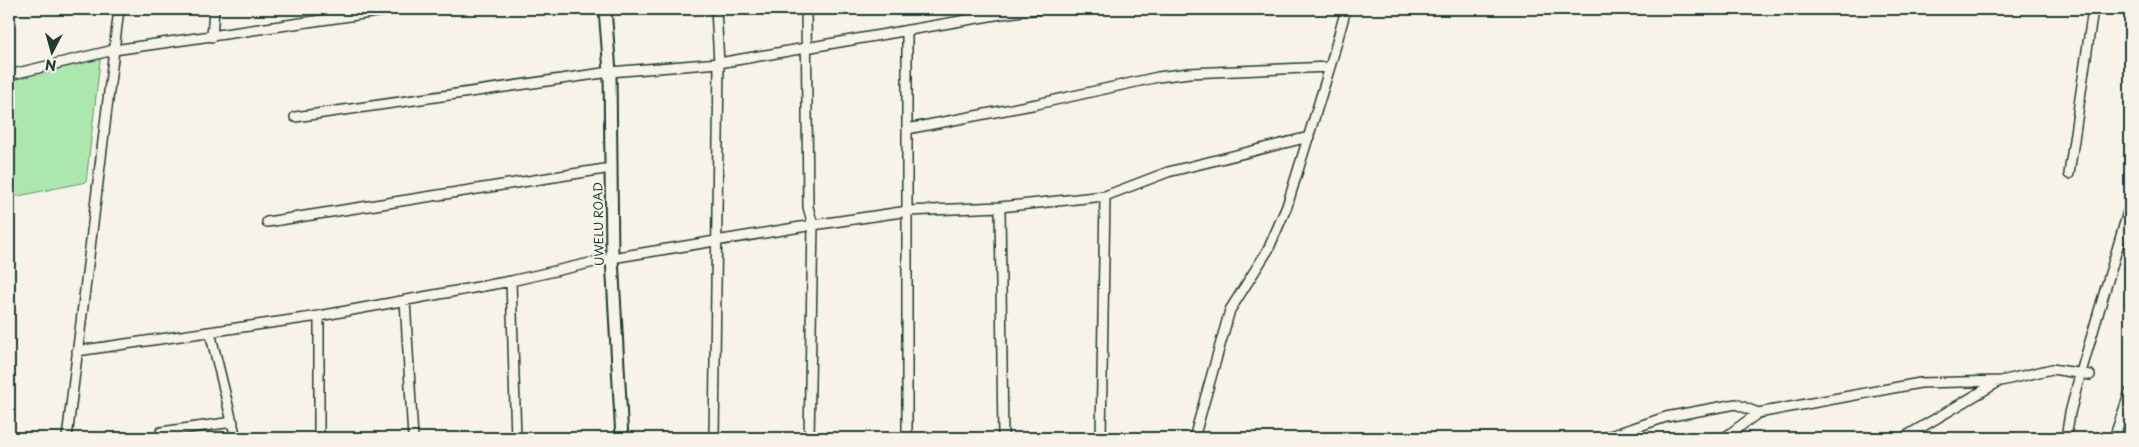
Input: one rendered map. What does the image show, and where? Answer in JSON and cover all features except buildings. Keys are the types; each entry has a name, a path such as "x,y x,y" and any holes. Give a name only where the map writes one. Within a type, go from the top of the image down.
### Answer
{"street":[{"path":"67,438 119,9"},
{"path":"212,37 214,9"},
{"path":"9,76 114,50 398,9"},
{"name":"UWELU ROAD","path":"605,9 610,72 612,258 622,438"},
{"path":"714,438 719,63 716,9"},
{"path":"806,9 808,207 813,225 809,438"},
{"path":"295,117 610,72 719,63 907,30 995,12 1038,9"},
{"path":"1194,438 1230,310 1268,250 1287,206 1346,9"},
{"path":"2068,174 2093,9"},
{"path":"907,30 907,438"},
{"path":"907,129 1037,104 1158,77 1189,73 1330,67"},
{"path":"77,351 319,316 511,281 612,258 813,225 908,211 1000,207 1106,196 1168,172 1309,137"},
{"path":"266,222 611,168"},
{"path":"1101,438 1106,196"},
{"path":"2066,438 2070,412 2086,374 2130,204"},
{"path":"1000,207 1003,438"},
{"path":"511,281 516,438"},
{"path":"405,300 413,438"},
{"path":"319,316 319,438"},
{"path":"210,332 236,438"},
{"path":"1724,438 1758,413 1920,383 2001,381 2052,369 2086,374"},
{"path":"1904,438 2001,381"},
{"path":"2114,438 2130,392"},
{"path":"1604,438 1666,417 1736,404 1758,413"},
{"path":"161,438 161,432 232,422"}],"green space":[{"path":"101,53 86,182 9,198 9,79"}]}
